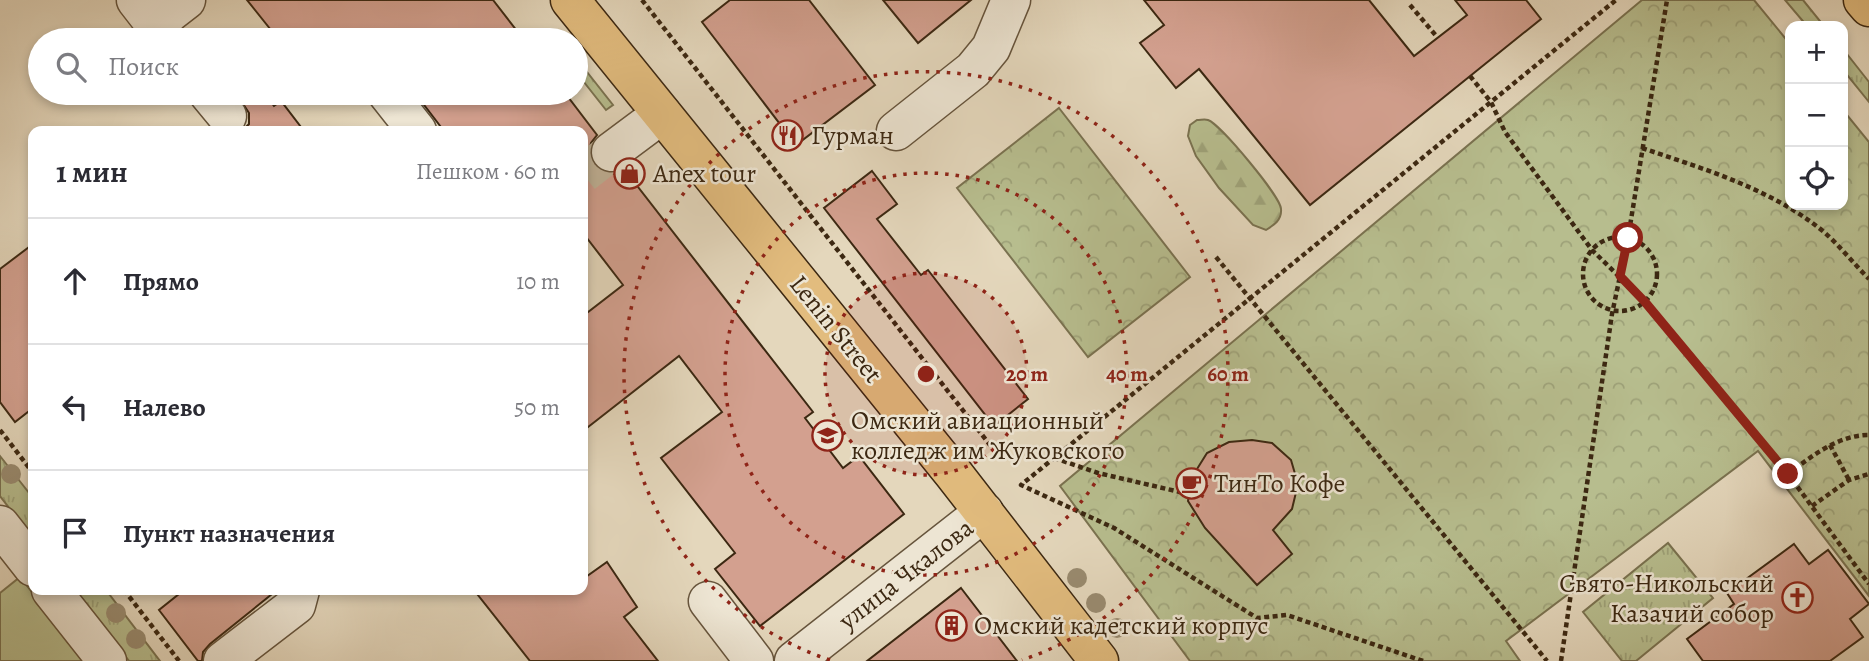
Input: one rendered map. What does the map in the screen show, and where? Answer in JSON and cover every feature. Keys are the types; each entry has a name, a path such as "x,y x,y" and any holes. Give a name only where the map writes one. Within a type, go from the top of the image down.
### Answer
{"main road":[{"name":"Lenin Street","path":"570,0 984,512 1099,661"},
{"path":"1863,0 1869,8"}],"street":[{"path":"153,21 186,0"},
{"path":"896,131 973,70 991,48 1011,0"},
{"path":"396,105 413,126"},
{"path":"611,152 662,114"},
{"name":"улица Чкалова","path":"794,661 984,512"},
{"path":"0,525 28,561"},
{"path":"55,595 107,661"},
{"path":"223,661 296,605 299,595"},
{"path":"708,601 754,661"}],"path":[{"path":"642,0 990,446"},
{"path":"1423,661 1287,615 1257,618 1114,528 1021,485 1616,0"},
{"path":"1561,661 1613,310 1628,238 1667,0"},
{"path":"1410,5 1438,38"},
{"path":"1470,76 1491,102 1505,132 1592,250 1645,302 1788,474 1869,584"},
{"path":"1642,148 1714,173 1772,198 1824,232 1869,279"},
{"path":"1615,237 1628,238 1640,243 1650,253 1656,265 1657,278 1653,291 1645,302 1625,311 1613,310 1601,306 1591,297 1585,286 1583,272 1592,250 1615,237"},
{"path":"1216,257 1547,661"},
{"path":"0,430 28,466"},
{"path":"1788,474 1830,445 1860,435 1869,435"},
{"path":"1830,445 1849,480"},
{"path":"1054,458 1098,473 1180,492"},
{"path":"1812,506 1849,480 1869,474"},
{"path":"128,595 179,661"}],"green space":[{"path":"1642,0 1754,0 1785,38 1785,210 1848,210 1848,116 1869,142 1869,596 1758,451 1506,641 1520,661 1190,661 1060,486"},
{"path":"1785,0 1803,0 1820,21 1803,21"},
{"path":"1848,55 1869,82 1869,102 1848,76"},
{"path":"588,73 613,105 606,110 588,87"},
{"path":"1059,108 1190,277 1088,357 957,188"},
{"path":"1197,120 1208,120 1215,124 1261,177 1278,202 1281,209 1279,219 1266,230 1253,225 1219,188 1196,156 1188,136 1190,125"},
{"path":"0,456 28,492 28,532 0,496"},
{"path":"1668,543 1713,598 1636,661 1622,661 1583,612"},
{"path":"20,577 28,587 28,595 34,595 86,661 0,661 0,593"},
{"path":"76,595 110,595 160,661 129,661"}],"building":[{"path":"247,0 493,0 515,28 269,28"},
{"path":"730,0 809,0 875,85 796,145 702,22"},
{"path":"883,0 971,0 918,43"},
{"path":"1144,0 1369,0 1414,56 1467,15 1455,0 1526,0 1541,19 1310,205 1199,69 1176,88 1140,43 1164,25"},
{"path":"244,105 284,105 300,126 247,126 249,113"},
{"path":"424,105 574,105 597,135 591,143 589,154 594,166 602,172 613,174 624,169 813,412 805,418 843,468 859,456 904,514 760,626 715,569 735,553 661,458 722,412 679,356 588,427 588,312 623,285 588,240 588,126 440,126"},
{"path":"872,171 897,204 877,219 921,275 928,270 1028,399 994,426 824,208"},
{"path":"28,248 28,412 15,422 0,402 0,269"},
{"path":"1252,440 1272,443 1291,460 1298,484 1292,509 1273,530 1292,554 1257,585 1205,528 1188,501 1192,477 1207,453 1229,442"},
{"name":"Свято-Никольский Казачий собор","path":"1794,544 1809,564 1828,550 1869,604 1850,619 1863,637 1830,661 1703,661 1687,639 1734,604 1727,593"},
{"path":"607,562 637,607 624,617 658,661 530,661 478,595 588,595 588,575"},
{"name":"Омский кадетский корпус","path":"961,588 1017,661 867,661"},
{"path":"178,595 271,595 210,644 203,652 202,661 198,661 159,610"}],"tunnel":[{"path":"588,170 611,152"}],"place":[{"name":"Гурман","path":"788,135"},
{"name":"Anex tour","path":"630,173"},
{"name":"Омский авиационный колледж им Жуковского","path":"828,435"},
{"name":"ТинТо Кофе","path":"1191,483"},
{"name":"Свято-Никольский Казачий собор","path":"1797,598"},
{"name":"Омский кадетский корпус","path":"951,625"}],"route":[{"path":"1628,238 1620,276 1645,302 1788,474"}]}
